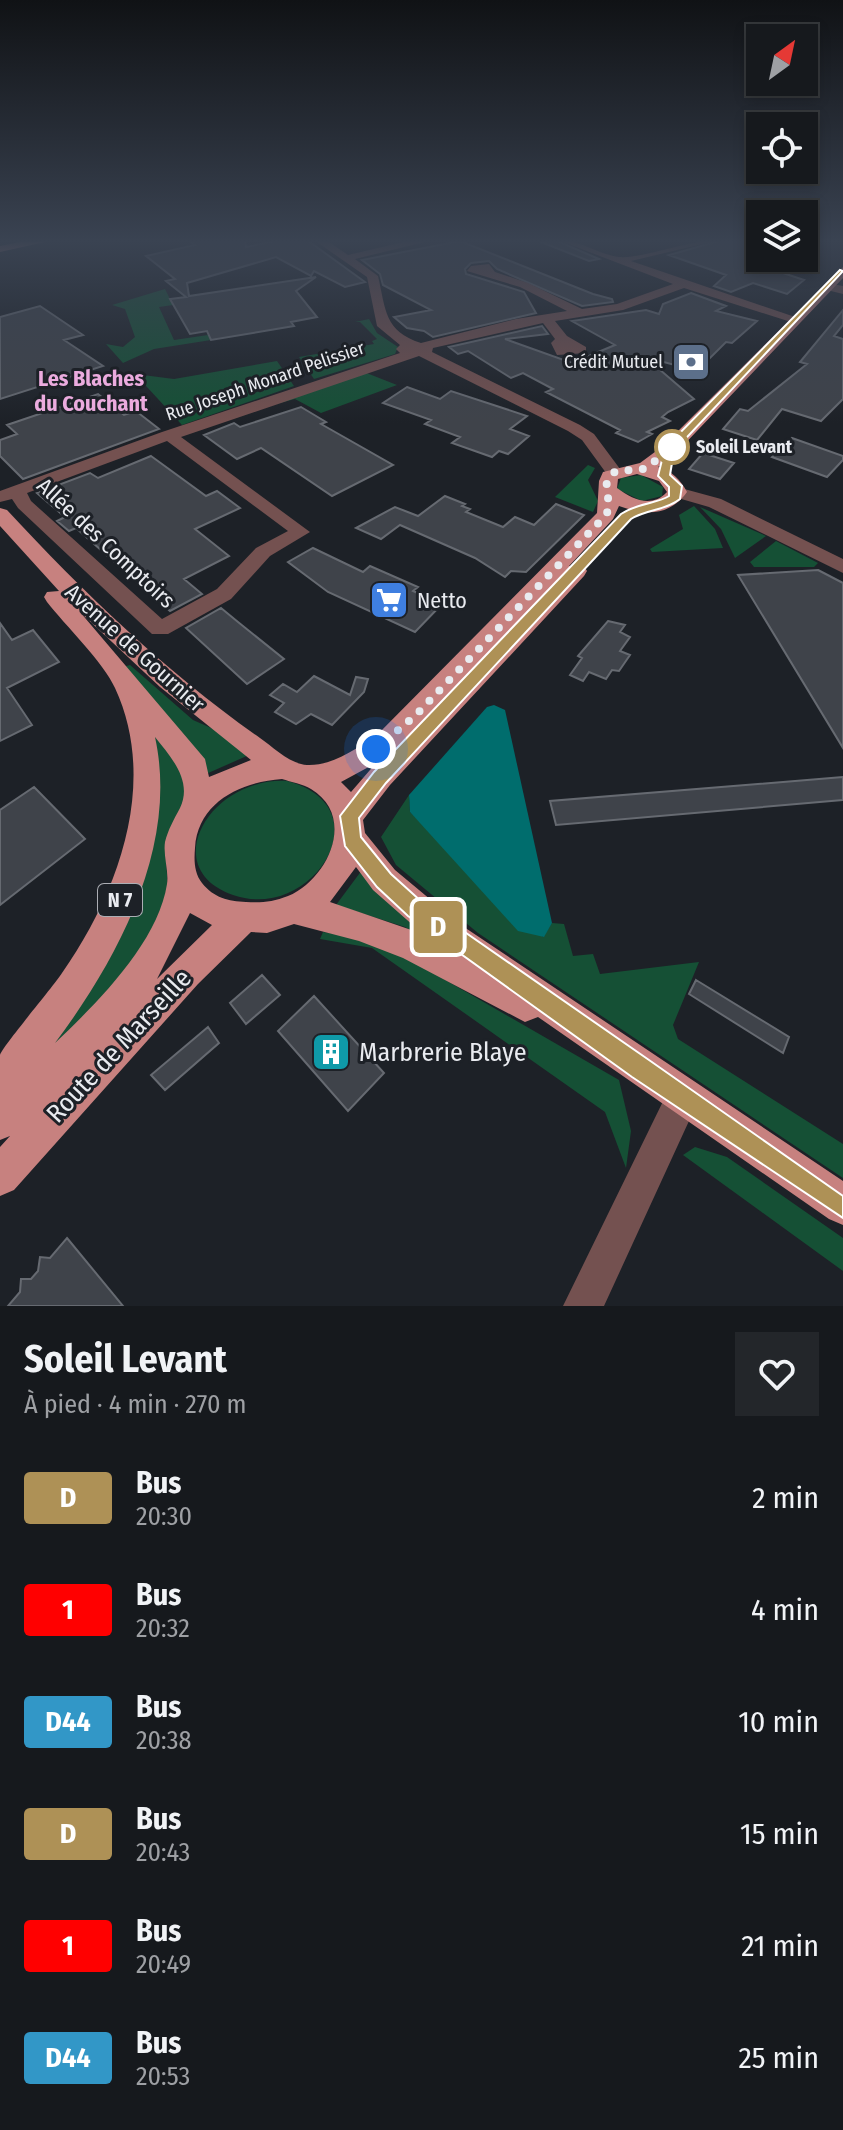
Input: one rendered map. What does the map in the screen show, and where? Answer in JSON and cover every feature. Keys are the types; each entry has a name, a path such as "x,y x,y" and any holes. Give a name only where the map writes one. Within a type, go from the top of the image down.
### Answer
{"main road":[{"path":"612,482 644,469 669,450 813,301"},
{"path":"664,476 669,450"},
{"path":"612,482 625,502 642,506 666,504 677,492 664,476 644,469"},
{"path":"612,482 611,506 606,515 416,715 361,760 339,772 313,775 282,768 235,776 196,804 184,824 177,845 183,884 201,903 224,915 242,919 274,917 296,910 335,880 346,861 350,828 380,777 626,517 642,506"},
{"name":"Avenue de Gournier","path":"0,514 82,605 202,708 282,768"},
{"name":"Avenue de Gournier","path":"0,534 195,767 196,804"},
{"path":"105,660 117,657 132,660 188,706 202,708"},
{"name":"N 7","path":"0,1082 54,1015 85,968 125,888 147,788 140,727 127,687"},
{"path":"313,775 342,799 350,828 384,880 415,909 640,1069 843,1205"},
{"name":"N 7","path":"0,1121 150,965 176,914 183,884"},
{"path":"296,910 359,923 408,942 640,1069"},
{"name":"Route de Marseille","path":"0,1176 186,972 242,919"}],"street":[{"path":"377,301 383,326 416,349 588,437 612,482"},
{"path":"556,301 580,313"},
{"name":"Rue Joseph Monard Pelissier","path":"8,494 416,349 546,318 619,307 636,301"},
{"path":"737,301 795,319"},
{"path":"546,318 562,339"},
{"name":"Allée des Comptoirs","path":"8,494 24,504 160,629 224,594 263,552 301,532 168,435"},
{"path":"677,492 715,503 843,567"},
{"path":"583,1306 683,1097"}],"green space":[{"path":"125,301 171,301 173,305 159,307 174,340 208,335 211,340 154,349 123,363 106,344 123,347 135,337 125,309 112,305"},
{"path":"369,319 377,333 398,347 395,354 314,379 299,357 374,344 372,341 377,339 360,322 355,322"},
{"path":"277,361 294,386 182,425 135,374 174,379"},
{"path":"364,372 397,385 321,413 295,399 254,410"},
{"path":"588,465 595,468 588,480 598,501 593,512 555,497"},
{"path":"641,475 663,487 662,496 642,501 617,489 621,478"},
{"path":"694,506 715,529 723,548 652,552 650,549 683,529 679,515"},
{"path":"700,507 766,536 735,558 721,529"},
{"path":"776,541 818,563 814,567 754,567 750,562"},
{"path":"130,665 193,720 218,731 249,755 206,774 123,667"},
{"path":"149,718 175,748 189,792 165,848 169,901 136,967 0,1098 116,932"},
{"path":"287,781 316,795 331,814 334,836 327,858 311,878 289,893 262,899 233,895 210,882 198,866 196,846 202,827 216,808 235,793 259,784"},
{"path":"409,795 410,812 543,937 552,923 564,924 573,956 593,954 600,974 699,962 673,1025 678,1039 843,1144 843,1178 478,933 396,865 381,837"},
{"path":"362,870 462,959 405,927 336,905"},
{"path":"323,932 376,940 619,1080 631,1131 626,1168 605,1112 372,948 320,939"},
{"path":"695,1147 727,1157 843,1238 843,1271 683,1155"}],"water":[{"path":"494,705 505,710 552,923 544,937 518,931 410,812 409,795 487,707"}],"building":[{"path":"171,301 304,301 317,317 291,322 294,326 211,340 207,331 190,334"},
{"path":"414,301 529,301 536,313 433,337 424,331 407,328 394,317 431,310"},
{"path":"570,301 613,302 582,306"},
{"path":"671,301 712,301 726,306 716,311 757,321 732,343 726,342 697,371 645,357 694,399 668,412 662,417 670,421 647,432 652,434 638,442 616,433 620,430 546,392 553,389 523,373 511,378 468,351 458,354 449,347 542,326 548,334 505,339 572,363 615,345 572,321 646,310 659,314 663,304"},
{"path":"40,306 83,335 64,340 103,366 0,399 0,317"},
{"path":"843,310 843,325 834,336 843,339 843,399 821,421 782,409 757,440 723,429 740,409 748,411 807,364 800,362"},
{"path":"407,387 440,399 451,391 527,416 510,429 529,436 508,454 499,451 492,457 452,443 460,437 425,424 431,420 383,403"},
{"path":"98,394 124,415 136,411 159,429 23,479 0,456 0,440 17,434 7,425"},
{"path":"301,407 326,422 321,424 393,465 332,496 261,448 237,459 204,435 234,423 240,427"},
{"path":"792,438 843,456 843,460 827,477 772,457"},
{"path":"703,453 734,463 720,479 689,469"},
{"path":"151,456 206,496 217,491 240,508 195,529 229,556 184,579 202,594 170,611 76,528 69,531 57,521 65,517 37,493 90,473 98,478"},
{"path":"445,496 465,504 462,506 470,509 466,512 503,527 515,517 534,525 556,504 584,515 526,572 511,571 505,577 475,558 400,525 381,539 356,528 395,507 418,516"},
{"path":"313,548 363,572 370,566 418,587 413,591 442,604 415,632 328,592 288,562"},
{"path":"818,570 843,583 843,748 738,575"},
{"path":"221,608 284,659 247,684 186,628"},
{"path":"608,621 625,625 620,632 630,637 620,651 630,655 619,671 612,670 606,679 589,672 583,681 570,675 582,658 578,656"},
{"path":"0,623 12,640 33,630 59,662 7,688 32,725 0,741"},
{"path":"314,676 350,695 356,677 368,679 364,692 332,725 311,714 296,724 275,712 284,703 270,695 283,684 297,692"},
{"path":"843,777 843,800 556,825 550,801"},
{"path":"34,787 85,839 0,905 0,810"},
{"path":"262,975 280,995 246,1024 230,1003"},
{"path":"696,980 789,1037 783,1053 689,994"},
{"name":"Marbrerie Blaye","path":"314,996 384,1073 348,1111 278,1031"},
{"path":"208,1027 219,1043 165,1090 151,1075"},
{"path":"67,1238 123,1306 8,1306 20,1292 21,1279 31,1279 38,1271 40,1257 50,1258"}],"bus line":[{"name":"D","path":"812,301 669,450 664,476 677,492 672,501 657,506 642,506 626,517 430,729 380,777 349,816 352,840 365,858 415,909 449,936 843,1205"}],"place":[{"name":"Crédit Mutuel","path":"691,362"},
{"name":"Soleil Levant","path":"672,447"},
{"name":"Netto","path":"389,600"},
{"name":"Marbrerie Blaye","path":"331,1052"}],"district":[{"name":"Les Blaches du Couchant","path":"91,390"}],"route":[{"path":"376,749 416,715 606,515 611,506 607,487 610,476 623,470 644,469 672,447"}]}
